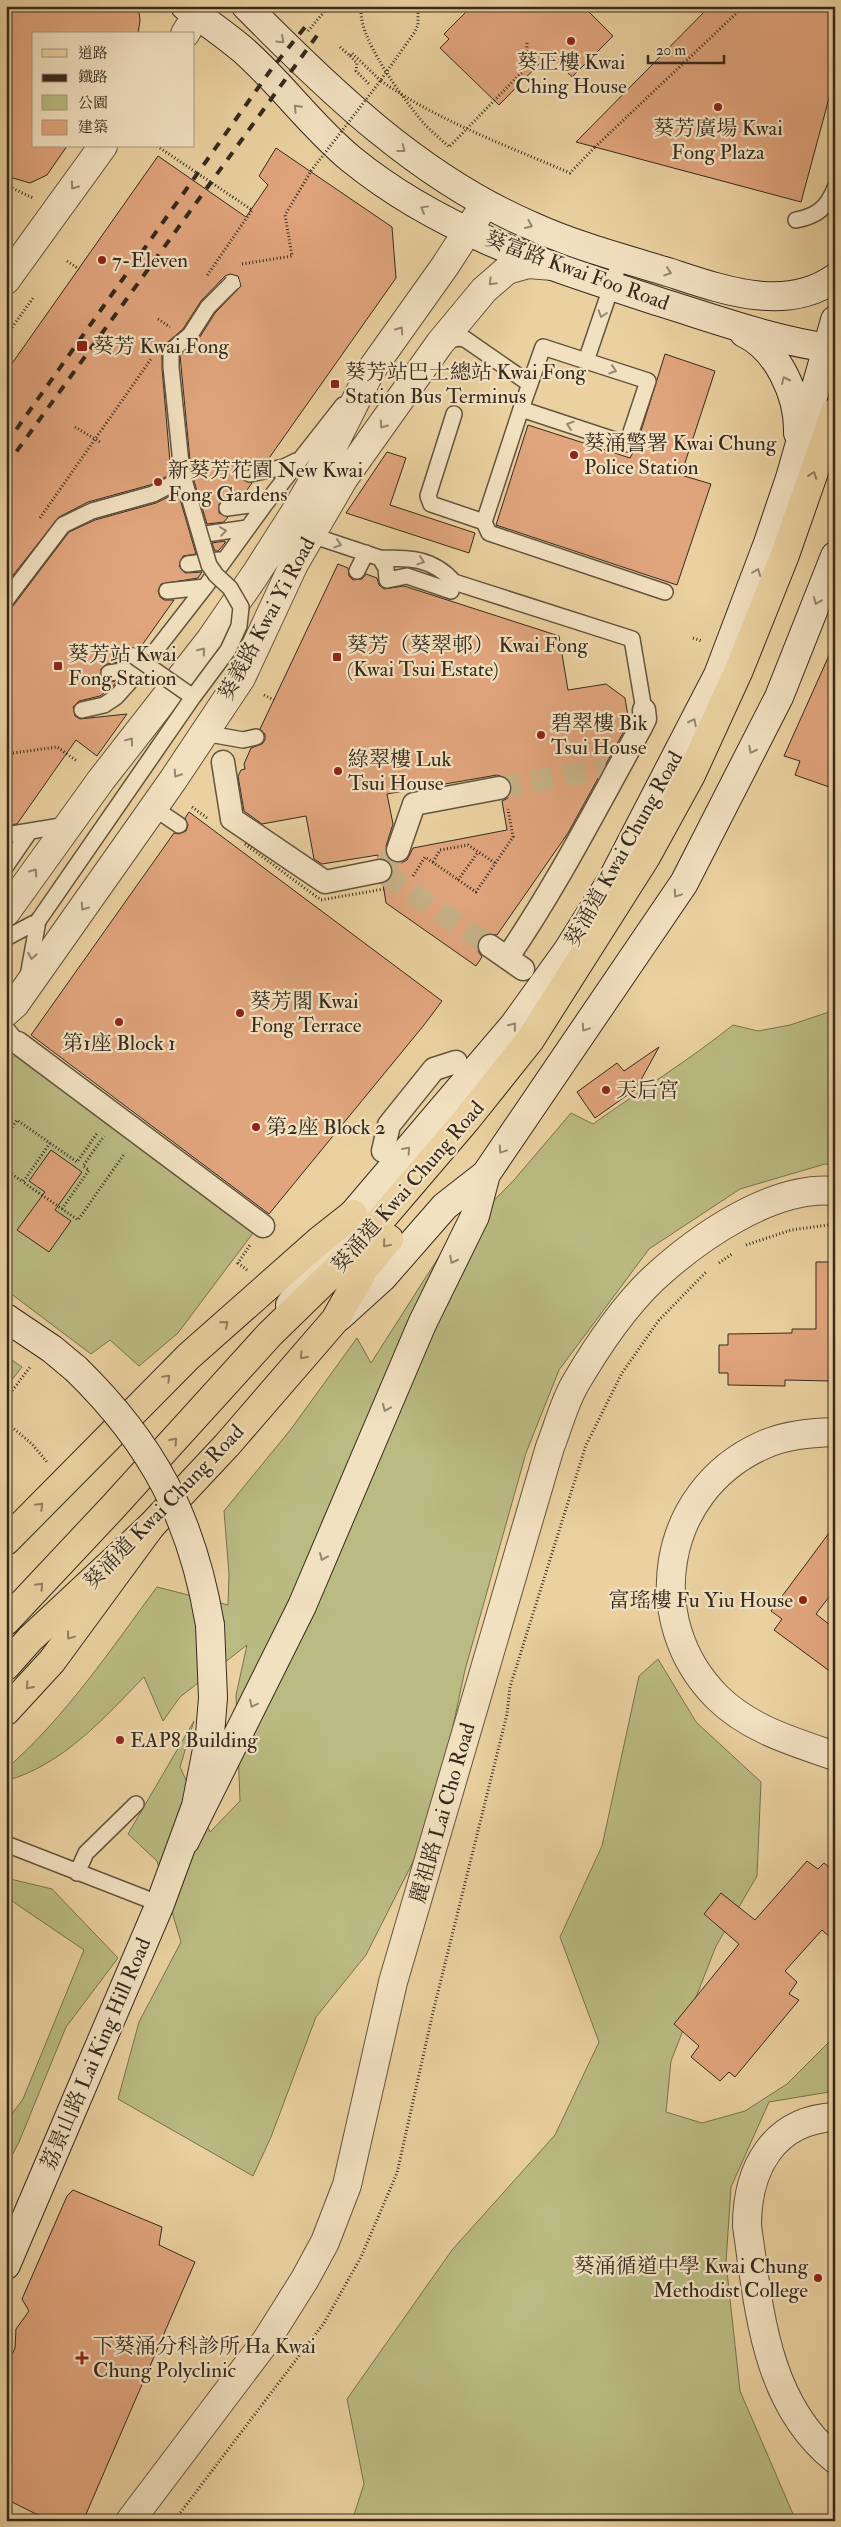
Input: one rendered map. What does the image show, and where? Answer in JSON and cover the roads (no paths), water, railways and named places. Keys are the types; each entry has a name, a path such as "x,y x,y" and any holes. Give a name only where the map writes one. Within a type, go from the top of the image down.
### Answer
{"main road":[{"name":"葵富路 Kwai Foo Road","path":"246,6 373,127 427,167 485,204 532,227 621,258 742,294 785,295 806,292 835,278"},
{"name":"葵富路 Kwai Foo Road","path":"192,16 243,50 301,112 351,159 407,199 467,231 515,254 722,322 799,344 830,348"},
{"path":"6,280 102,148"},
{"name":"葵義路 Kwai Yi Road","path":"6,912 67,826 160,702 211,639 294,514 329,454 371,370 445,266 485,204"},
{"name":"葵義路 Kwai Yi Road","path":"6,1012 16,1004 154,808 215,735 289,573 344,478 440,343 484,290 506,270 528,264 553,266"},
{"name":"葵涌道 Kwai Chung Road","path":"270,1334 353,1214 491,1052 516,964 613,878 718,675 768,543 790,478 830,348 835,320"},
{"path":"722,322 751,336 769,353 783,373 799,416 798,439 790,478"},
{"name":"葵涌道 Kwai Chung Road","path":"335,1320 364,1269 521,1077 544,1046 579,978 691,775 739,670 774,582 835,412"},
{"name":"葵涌道 Kwai Chung Road","path":"6,1621 113,1508 270,1334 349,1257 467,1119 579,978 624,926 660,866 705,781 755,677 835,468"},
{"name":"葵涌道 Kwai Chung Road","path":"6,1666 30,1639 151,1526 227,1445 335,1320 382,1278 445,1206 486,1174 684,883 779,697 835,556"},
{"path":"160,702 173,693 190,692 203,702 215,735"},
{"path":"185,1841 302,1606 422,1324 475,1216 486,1174"},
{"name":"麗祖路 Lai Cho Road","path":"130,2521 266,2341 305,2279 325,2242 347,2185 393,1982 550,1447 574,1385 622,1316 652,1281 698,1244 748,1211 789,1195 825,1190 835,1192"},
{"path":"6,1541 188,1356 353,1214"},
{"path":"6,1318 46,1345 76,1369 125,1422 167,1486 183,1519 195,1554 210,1624 213,1661 210,1734 196,1806 185,1841"},
{"path":"835,1432 791,1436 774,1440 745,1455 718,1476 704,1492 683,1526 676,1543 670,1583 673,1622 679,1639 695,1672 718,1699 750,1722 767,1731 835,1756"},
{"path":"6,1711 52,1661 151,1526"},
{"name":"荔景山路 Lai King Hill Road","path":"6,2265 185,1841"},
{"path":"835,2117 803,2123 773,2144 752,2179 747,2210 747,2226 765,2336 778,2382 795,2416 819,2446 835,2459"}],"street":[{"path":"516,964 613,767 640,729 645,718 644,710"},
{"path":"223,762 232,819 325,882 380,884"},
{"path":"398,850 414,804 503,794"},
{"path":"12,1035 263,1226"},
{"path":"383,1151 389,1125 434,1069 456,1062"}],"lane":[{"path":"796,220 812,217 830,201 835,188"},
{"path":"586,361 621,258"},
{"path":"25,990 38,921 193,697 228,650 239,626 241,606 230,588 216,575 209,565 182,473 171,351 190,335 208,307 232,283"},
{"path":"440,343 458,338 465,339 530,384"},
{"path":"521,409 627,444 648,381 543,347 521,409 484,522 488,533 665,592"},
{"path":"82,710 104,705 116,697 138,662 205,587 266,502 371,370"},
{"path":"454,414 428,496 431,504 484,522"},
{"path":"250,474 284,467 299,460"},
{"path":"6,600 63,525 92,511 161,490 178,481 182,473"},
{"path":"227,508 266,502"},
{"path":"199,535 247,528"},
{"path":"311,535 380,558 412,558 442,568 454,582 632,639 644,710"},
{"path":"357,571 366,553"},
{"path":"188,564 226,558"},
{"path":"380,558 386,568 387,580 407,576 450,590 454,582"},
{"path":"167,591 205,587"},
{"path":"138,662 193,697"},
{"path":"109,673 138,662"},
{"path":"223,762 215,735 243,740 256,738"},
{"path":"154,808 179,826"},
{"path":"6,835 67,826"},
{"path":"8,860 30,831"},
{"path":"6,938 38,921"},
{"path":"456,1062 491,1052"},
{"path":"375,1188 383,1151"},
{"path":"76,1873 86,1853 136,1804"},
{"path":"6,1844 76,1873 160,1904"}],"tunnel":[{"path":"499,788 606,768"},
{"path":"398,850 380,871 490,946"}],"railway":[{"path":"6,444 270,71 309,22"},
{"path":"6,466 321,30"}],"place":[{"name":"葵正樓 Kwai Ching House","path":"571,41"},
{"name":"葵芳廣場 Kwai Fong Plaza","path":"718,107"},
{"name":"7-Eleven","path":"102,260"},
{"name":"葵芳 Kwai Fong","path":"82,346"},
{"name":"葵芳站巴士總站 Kwai Fong Station Bus Terminus","path":"335,384"},
{"name":"葵涌警署 Kwai Chung Police Station","path":"574,455"},
{"name":"新葵芳花園 New Kwai Fong Gardens","path":"158,482"},
{"name":"葵芳（葵翠邨） Kwai Fong (Kwai Tsui Estate)","path":"337,657"},
{"name":"葵芳站 Kwai Fong Station","path":"58,666"},
{"name":"碧翠樓 Bik Tsui House","path":"541,735"},
{"name":"綠翠樓 Luk Tsui House","path":"338,771"},
{"name":"葵芳閣 Kwai Fong Terrace","path":"240,1013"},
{"name":"第1座 Block 1","path":"119,1022"},
{"name":"天后宮","path":"606,1090"},
{"name":"第2座 Block 2","path":"256,1127"},
{"name":"富瑤樓 Fu Yiu House","path":"803,1600"},
{"name":"EAP8 Building","path":"120,1740"},
{"name":"葵涌循道中學 Kwai Chung Methodist College","path":"818,2278"},
{"name":"下葵涌分科診所 Ha Kwai Chung Polyclinic","path":"82,2358"}]}
